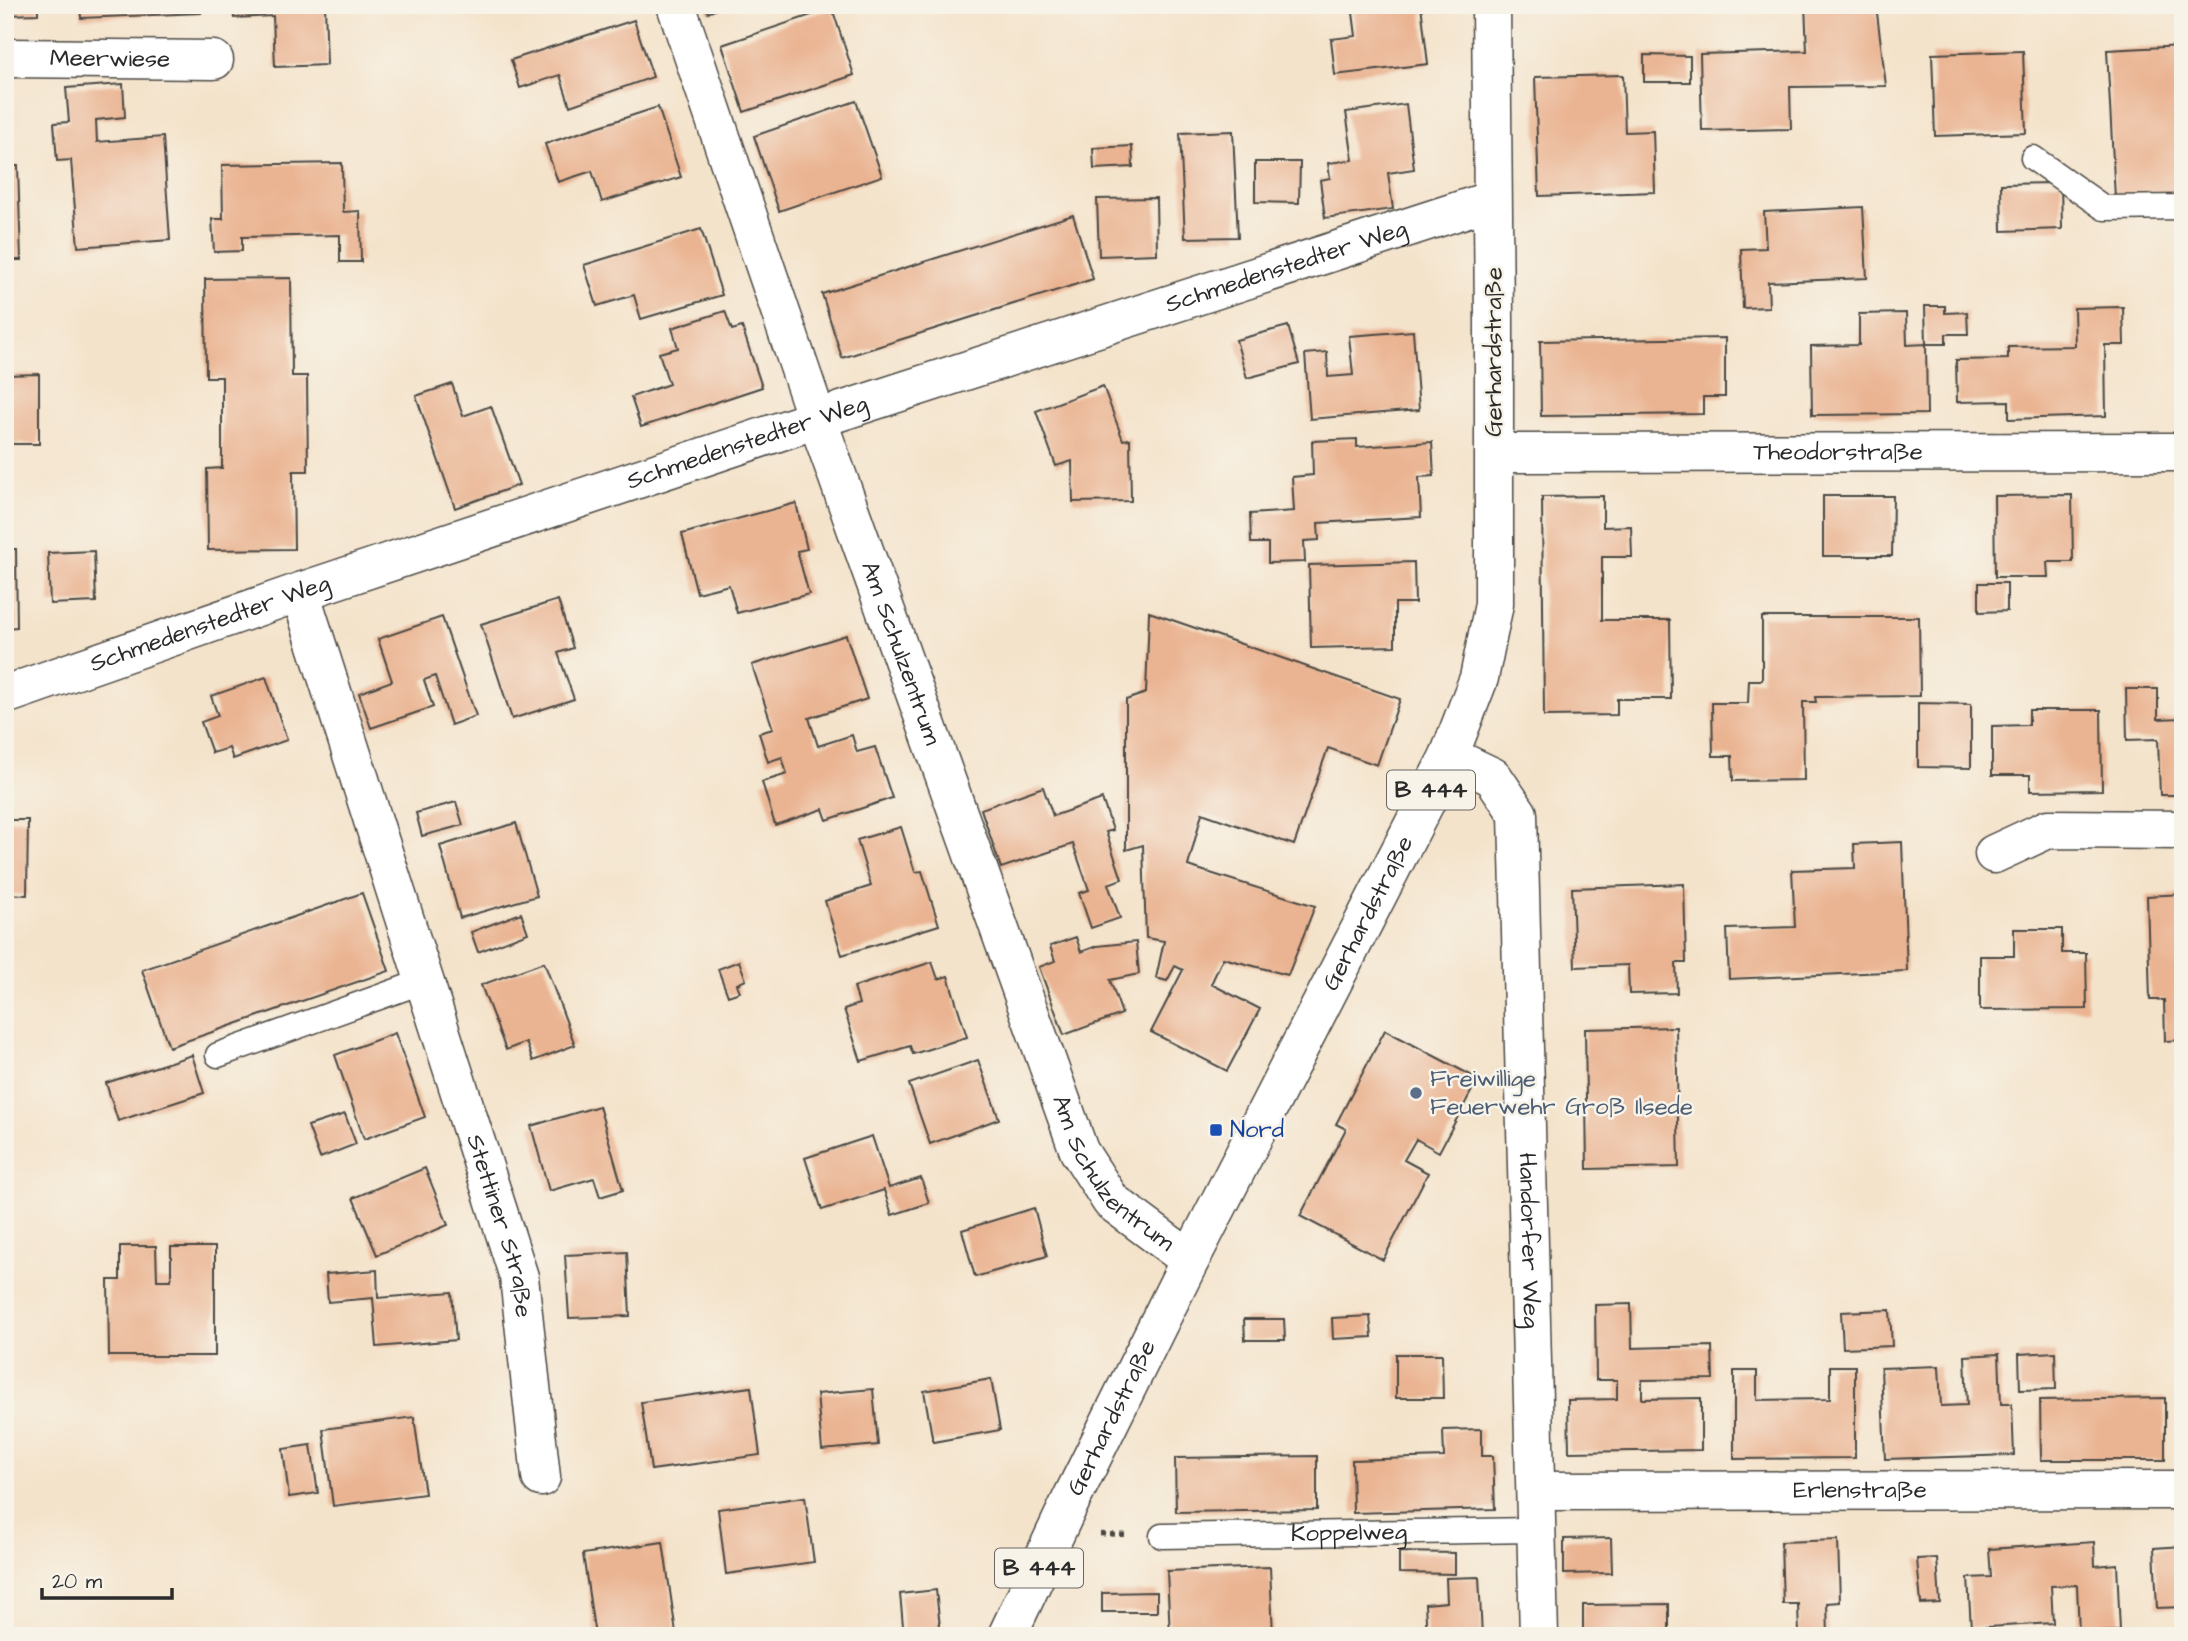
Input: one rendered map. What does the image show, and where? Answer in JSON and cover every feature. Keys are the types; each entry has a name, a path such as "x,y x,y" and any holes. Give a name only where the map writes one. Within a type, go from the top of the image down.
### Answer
{"street":[{"name":"Am Schulzentrum","path":"676,5 817,419 1079,1151 1111,1201 1190,1260"},
{"name":"Gerhardstraße","path":"1007,1636 1190,1260 1449,756 1479,678 1494,604 1491,5"},
{"name":"Meerwiese","path":"5,58 214,60"},
{"name":"Schmedenstedter Weg","path":"5,695 300,592 817,419 1492,200"},
{"name":"Theodorstraße","path":"1495,453 2183,452"},
{"name":"Stettiner Straße","path":"300,592 519,1277 541,1477"},
{"name":"Handorfer Weg","path":"1449,756 1493,777 1518,814 1539,1636"},
{"path":"1994,854 2048,829 2183,830"},
{"name":"Erlenstraße","path":"1536,1491 2183,1490"}],"lane":[{"path":"2033,158 2104,208 2183,207"},
{"path":"218,1055 424,981"},
{"name":"Koppelweg","path":"1162,1536 1537,1530"}],"path":[{"path":"1094,1534 1162,1536"}],"building":[{"path":"5,5 38,5 38,14 5,15"},
{"path":"80,5 201,5 201,13 81,18"},
{"path":"233,5 325,5 327,65 275,67 273,16 234,18"},
{"path":"705,5 726,5 708,13"},
{"path":"1352,5 1421,5 1428,64 1335,75 1331,39 1356,36"},
{"path":"1805,5 1876,5 1886,86 1790,87 1791,129 1702,131 1700,54 1807,51"},
{"path":"832,8 854,75 744,112 722,45"},
{"path":"634,20 653,77 570,106 560,75 520,88 511,60"},
{"path":"2183,46 2183,195 2115,198 2107,50"},
{"path":"2023,51 2026,133 1935,136 1932,54"},
{"path":"1644,55 1690,56 1690,82 1644,82"},
{"path":"1623,75 1625,132 1653,131 1655,192 1539,196 1535,77"},
{"path":"123,84 125,117 96,120 97,142 163,137 170,240 78,247 71,160 57,161 54,123 69,122 66,88"},
{"path":"856,101 882,176 779,211 754,136"},
{"path":"1406,104 1414,169 1388,173 1393,209 1325,218 1320,180 1330,178 1328,163 1353,160 1346,112"},
{"path":"658,107 681,177 602,202 592,171 558,182 545,144"},
{"path":"1233,131 1238,237 1185,238 1180,133"},
{"path":"1132,146 1133,167 1094,169 1093,148"},
{"path":"1255,162 1300,162 1299,203 1255,202"},
{"path":"342,163 343,212 360,211 361,262 340,262 340,235 242,237 242,251 214,252 212,219 223,219 222,165"},
{"path":"5,166 18,166 21,260 5,260"},
{"path":"2061,183 2062,229 2002,231 2001,184"},
{"path":"1156,198 1157,254 1099,256 1097,199"},
{"path":"1863,207 1867,278 1768,282 1769,307 1743,308 1741,249 1766,248 1764,212"},
{"path":"1073,215 1093,279 842,358 822,294"},
{"path":"701,229 722,295 641,319 634,295 597,306 584,265"},
{"path":"291,278 292,376 307,376 308,471 293,471 294,549 208,550 207,469 222,468 222,377 206,377 205,279"},
{"path":"1925,306 1945,306 1945,313 1967,312 1968,334 1946,334 1946,344 1926,344"},
{"path":"2123,307 2124,345 2105,345 2106,416 2009,419 2009,401 1957,402 1956,360 2008,359 2008,347 2075,346 2074,308"},
{"path":"725,311 732,330 742,327 762,387 641,427 631,397 669,384 659,353 678,348 672,328"},
{"path":"1906,313 1907,345 1926,344 1927,414 1812,415 1811,346 1859,345 1859,314"},
{"path":"1288,326 1299,364 1247,378 1236,340"},
{"path":"1413,331 1419,410 1310,419 1305,354 1327,352 1328,377 1353,375 1349,336"},
{"path":"1725,338 1725,397 1703,397 1703,414 1541,416 1540,341"},
{"path":"39,374 39,444 5,444 5,375"},
{"path":"452,384 463,416 491,406 519,485 455,508 416,396"},
{"path":"1103,386 1123,440 1130,439 1131,501 1073,502 1072,461 1056,466 1036,411"},
{"path":"1357,439 1357,447 1432,442 1434,476 1419,477 1421,517 1318,523 1319,540 1304,541 1305,562 1268,563 1268,543 1251,543 1250,514 1294,511 1292,477 1313,475 1312,441"},
{"path":"2072,495 2073,562 2047,562 2048,577 1995,577 1994,496"},
{"path":"1603,496 1603,527 1631,526 1632,557 1602,557 1602,620 1670,620 1671,699 1617,699 1617,715 1544,716 1542,497"},
{"path":"1823,496 1893,496 1892,556 1823,556"},
{"path":"796,503 807,549 797,551 809,594 737,613 729,585 697,593 682,534"},
{"path":"5,549 16,549 17,627 5,628"},
{"path":"94,551 96,602 50,604 48,553"},
{"path":"1414,562 1415,603 1395,603 1395,646 1311,648 1309,565"},
{"path":"1979,583 2007,583 2007,611 1979,612"},
{"path":"558,600 573,648 558,653 574,699 512,719 481,624"},
{"path":"1149,612 1400,699 1377,765 1328,748 1294,845 1202,813 1188,866 1315,906 1288,975 1223,958 1211,984 1260,1009 1227,1071 1151,1032 1183,970 1175,966 1167,981 1156,978 1164,941 1146,938 1143,845 1126,850 1126,700 1146,693"},
{"path":"442,617 476,716 451,725 435,676 424,680 433,707 371,728 359,693 392,681 378,639"},
{"path":"1762,617 1919,617 1920,696 1815,697 1816,702 1803,702 1804,780 1733,781 1732,756 1713,756 1712,703 1748,703 1749,680 1762,680"},
{"path":"846,635 867,699 809,718 818,746 852,735 857,752 875,747 892,798 827,820 823,809 775,825 762,782 787,774 782,757 768,762 759,733 773,729 752,665"},
{"path":"266,677 287,740 233,759 229,748 212,753 201,722 218,716 211,696"},
{"path":"2126,689 2158,689 2158,719 2183,718 2183,795 2160,795 2158,739 2127,740"},
{"path":"1918,703 1971,704 1971,768 1918,767"},
{"path":"2029,710 2101,710 2102,790 2030,791 2030,775 1992,775 1992,726 2029,725"},
{"path":"1043,787 1053,816 1102,799 1113,830 1106,832 1122,879 1108,884 1120,918 1091,928 1079,893 1089,890 1073,844 1001,868 981,809"},
{"path":"456,802 463,825 422,836 416,813"},
{"path":"5,820 28,820 27,895 5,894"},
{"path":"516,823 537,896 460,918 440,846"},
{"path":"901,827 915,872 922,871 939,925 842,955 825,901 871,886 857,840"},
{"path":"1902,842 1907,971 1729,979 1727,929 1795,927 1792,870 1855,868 1854,844"},
{"path":"1684,884 1686,963 1676,963 1677,993 1629,994 1628,965 1575,967 1572,888"},
{"path":"362,893 389,971 169,1047 142,970"},
{"path":"2183,894 2183,1040 2165,1041 2164,1000 2150,1000 2147,896"},
{"path":"521,913 528,933 478,952 471,932"},
{"path":"2014,929 2062,929 2062,953 2086,953 2087,1009 1980,1010 1980,956 2014,956"},
{"path":"1076,937 1081,952 1097,946 1136,942 1139,974 1110,980 1122,1014 1064,1035 1039,967 1055,961 1050,946"},
{"path":"739,961 746,980 737,984 740,992 728,996 718,969"},
{"path":"544,962 575,1045 533,1061 526,1042 506,1050 481,985"},
{"path":"932,962 938,979 948,976 967,1037 913,1054 910,1046 861,1061 844,1009 859,1004 854,987"},
{"path":"1676,1027 1679,1167 1587,1169 1585,1029"},
{"path":"1385,1030 1478,1079 1439,1152 1416,1139 1404,1160 1428,1173 1383,1260 1300,1216 1346,1129 1336,1124"},
{"path":"395,1033 425,1117 364,1139 335,1055"},
{"path":"192,1055 204,1093 118,1121 106,1083"},
{"path":"978,1060 999,1119 930,1144 909,1084"},
{"path":"599,1106 623,1190 600,1197 594,1178 549,1191 531,1126"},
{"path":"345,1114 356,1144 320,1158 308,1126"},
{"path":"872,1136 889,1188 921,1178 929,1203 892,1215 884,1190 822,1210 805,1158"},
{"path":"5,1157 8,1157 8,1182 5,1182"},
{"path":"425,1168 448,1225 377,1255 353,1198"},
{"path":"1034,1208 1047,1256 975,1277 962,1230"},
{"path":"120,1246 156,1246 157,1280 171,1280 171,1247 215,1247 215,1356 109,1356 108,1280 120,1280"},
{"path":"627,1252 630,1316 569,1318 565,1255"},
{"path":"377,1270 378,1298 452,1292 456,1340 377,1347 373,1298 328,1302 326,1274"},
{"path":"1631,1304 1632,1348 1712,1346 1713,1379 1642,1380 1642,1399 1701,1398 1701,1450 1569,1452 1568,1400 1617,1399 1617,1380 1596,1380 1595,1305"},
{"path":"1890,1310 1892,1346 1843,1348 1841,1312"},
{"path":"1370,1316 1372,1337 1333,1339 1332,1318"},
{"path":"1244,1319 1284,1319 1285,1340 1245,1340"},
{"path":"2055,1352 2056,1389 2020,1390 2019,1354"},
{"path":"1396,1354 1442,1354 1443,1398 1396,1398"},
{"path":"1999,1354 2001,1404 2012,1404 2014,1455 1885,1459 1881,1368 1939,1366 1941,1406 1967,1405 1965,1356"},
{"path":"1830,1366 1855,1366 1855,1458 1734,1459 1734,1371 1757,1371 1757,1400 1830,1399"},
{"path":"991,1379 1000,1430 933,1442 924,1391"},
{"path":"751,1387 760,1455 651,1470 641,1402"},
{"path":"873,1389 878,1445 822,1450 817,1394"},
{"path":"2165,1398 2165,1460 2041,1460 2040,1400"},
{"path":"414,1417 425,1494 333,1506 323,1429"},
{"path":"1482,1429 1482,1456 1493,1456 1495,1509 1353,1513 1352,1460 1444,1457 1443,1430"},
{"path":"311,1445 318,1493 289,1497 283,1449"},
{"path":"1317,1456 1317,1510 1176,1512 1175,1458"},
{"path":"805,1497 814,1562 726,1574 718,1509"},
{"path":"1611,1538 1612,1573 1564,1574 1564,1539"},
{"path":"1838,1540 1840,1602 1827,1603 1828,1636 1799,1636 1798,1604 1783,1604 1781,1542"},
{"path":"663,1542 676,1633 659,1636 595,1636 583,1554"},
{"path":"2094,1542 2095,1566 2117,1564 2120,1631 2079,1633 2077,1585 2051,1586 2053,1623 1971,1628 1968,1578 1991,1577 1989,1549"},
{"path":"2183,1546 2183,1607 2157,1608 2154,1548"},
{"path":"1399,1552 1455,1553 1455,1574 1399,1573"},
{"path":"1937,1558 1940,1603 1921,1604 1917,1559"},
{"path":"1270,1567 1273,1636 1170,1636 1167,1571"},
{"path":"1479,1577 1482,1636 1427,1636 1425,1604 1447,1602 1446,1578"},
{"path":"936,1590 941,1636 904,1636 900,1594"},
{"path":"1157,1592 1157,1612 1102,1612 1102,1593"},
{"path":"1669,1604 1669,1636 1583,1636 1583,1605"}],"place":[{"name":"Freiwillige Feuerwehr Groß Ilsede","path":"1416,1093"},
{"name":"Nord","path":"1216,1130"}]}
